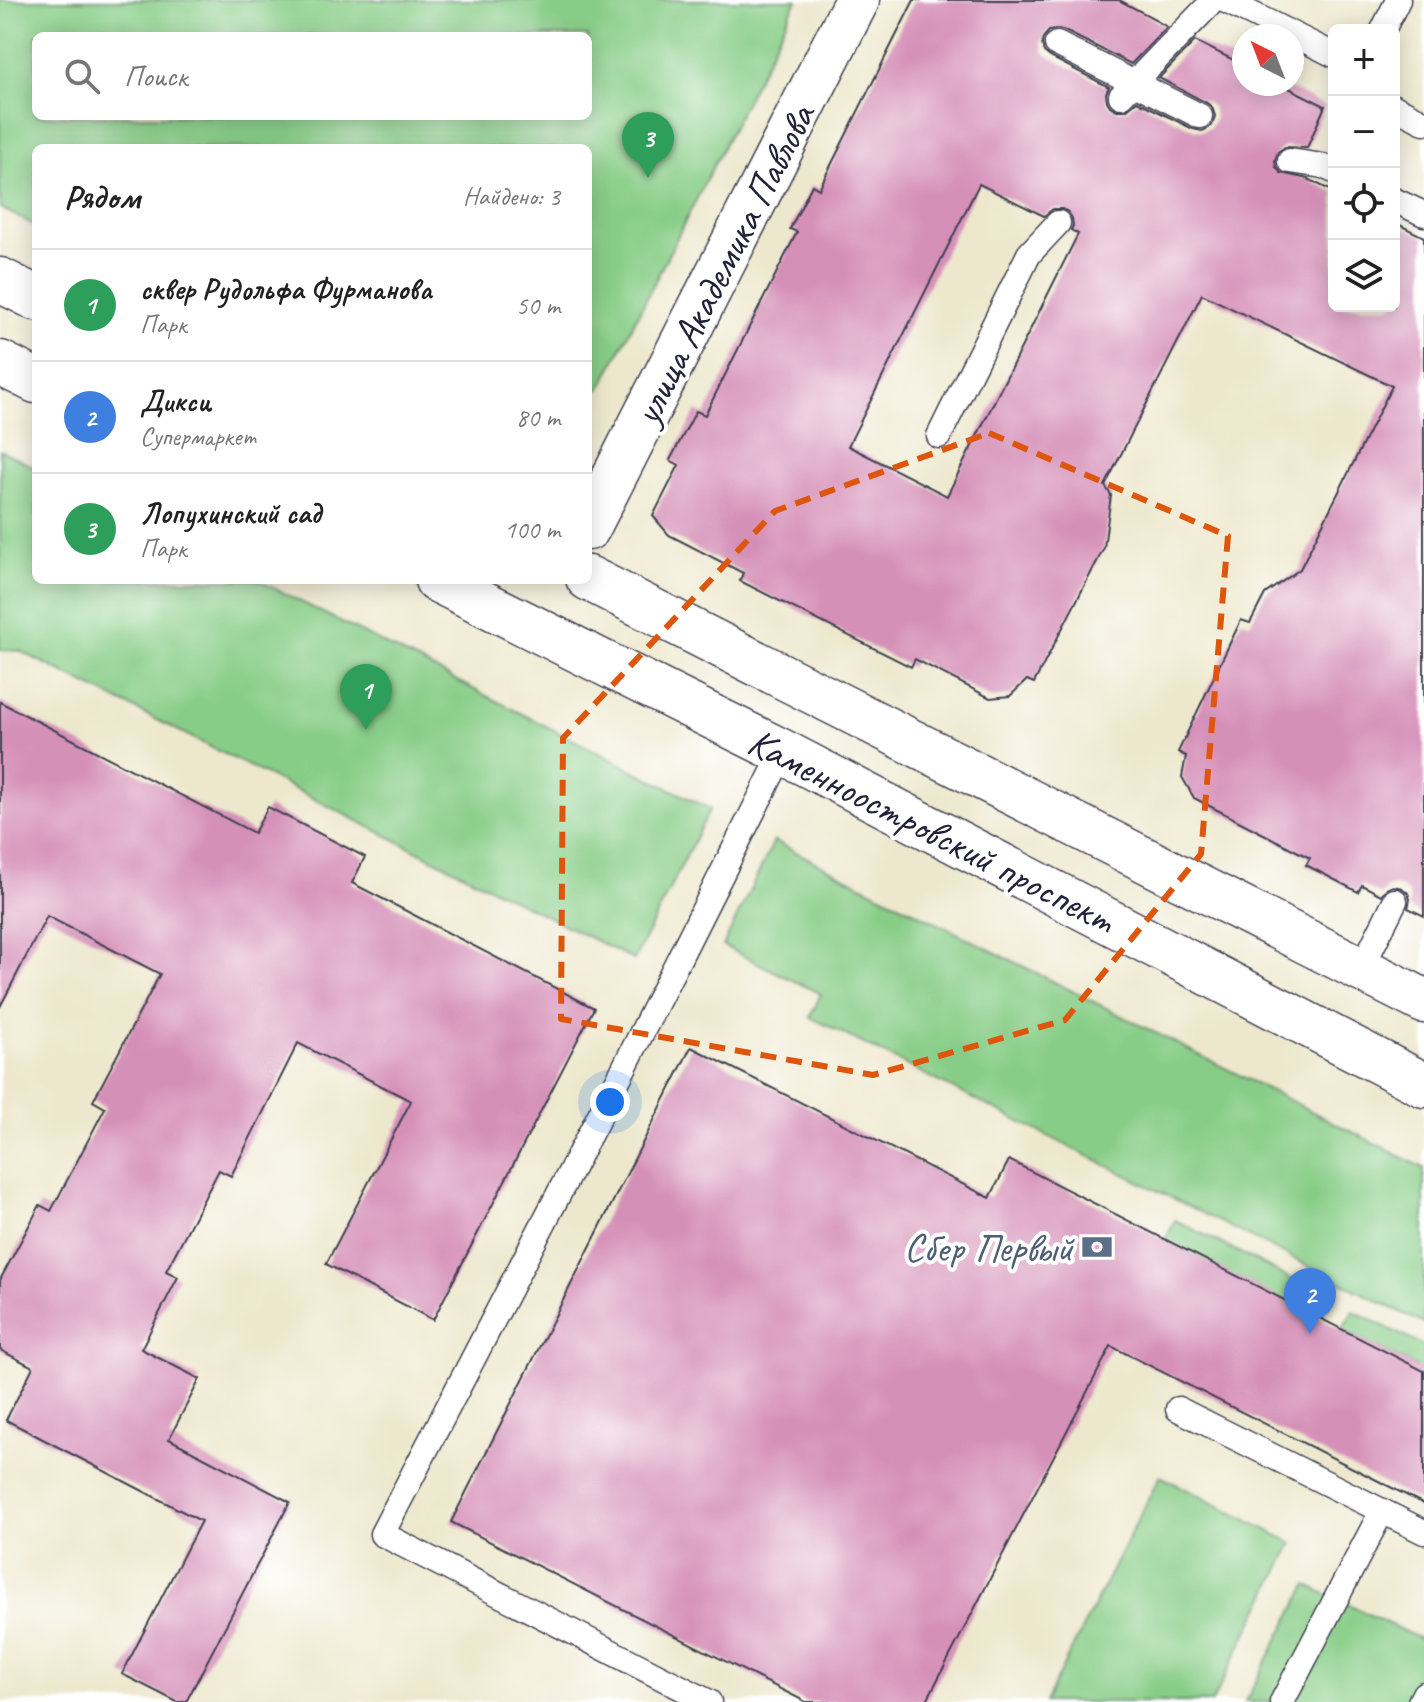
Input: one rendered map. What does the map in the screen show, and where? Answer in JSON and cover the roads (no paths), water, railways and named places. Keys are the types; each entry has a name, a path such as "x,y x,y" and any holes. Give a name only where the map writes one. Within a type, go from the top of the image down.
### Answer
{"main road":[{"name":"улица Академика Павлова","path":"592,520 857,0"},
{"path":"0,280 32,296"},
{"path":"0,363 32,379"},
{"name":"Каменноостровский проспект","path":"592,580 1424,1001"},
{"name":"Каменноостровский проспект","path":"445,584 783,752 1424,1085"}],"lane":[{"path":"1127,90 1214,0"},
{"path":"1224,0 1328,52"},
{"path":"1386,24 1398,0"},
{"path":"1057,44 1127,90 1200,116"},
{"path":"1400,110 1424,122"},
{"path":"1290,161 1328,168"},
{"path":"1400,203 1424,214"},
{"path":"939,436 1029,254 1058,223"},
{"path":"709,1702 382,1534 619,1078 783,752"},
{"path":"1361,969 1395,901"},
{"path":"1178,1409 1424,1532"},
{"path":"1282,1702 1382,1511"},
{"path":"1420,1702 1424,1694"}],"place":[{"name":"Лопухинский сад","path":"648,178"},
{"name":"сквер Рудольфа Фурманова","path":"366,730"},
{"name":"Сбер Первый","path":"1097,1247"},
{"name":"Дикси","path":"1310,1334"}]}
